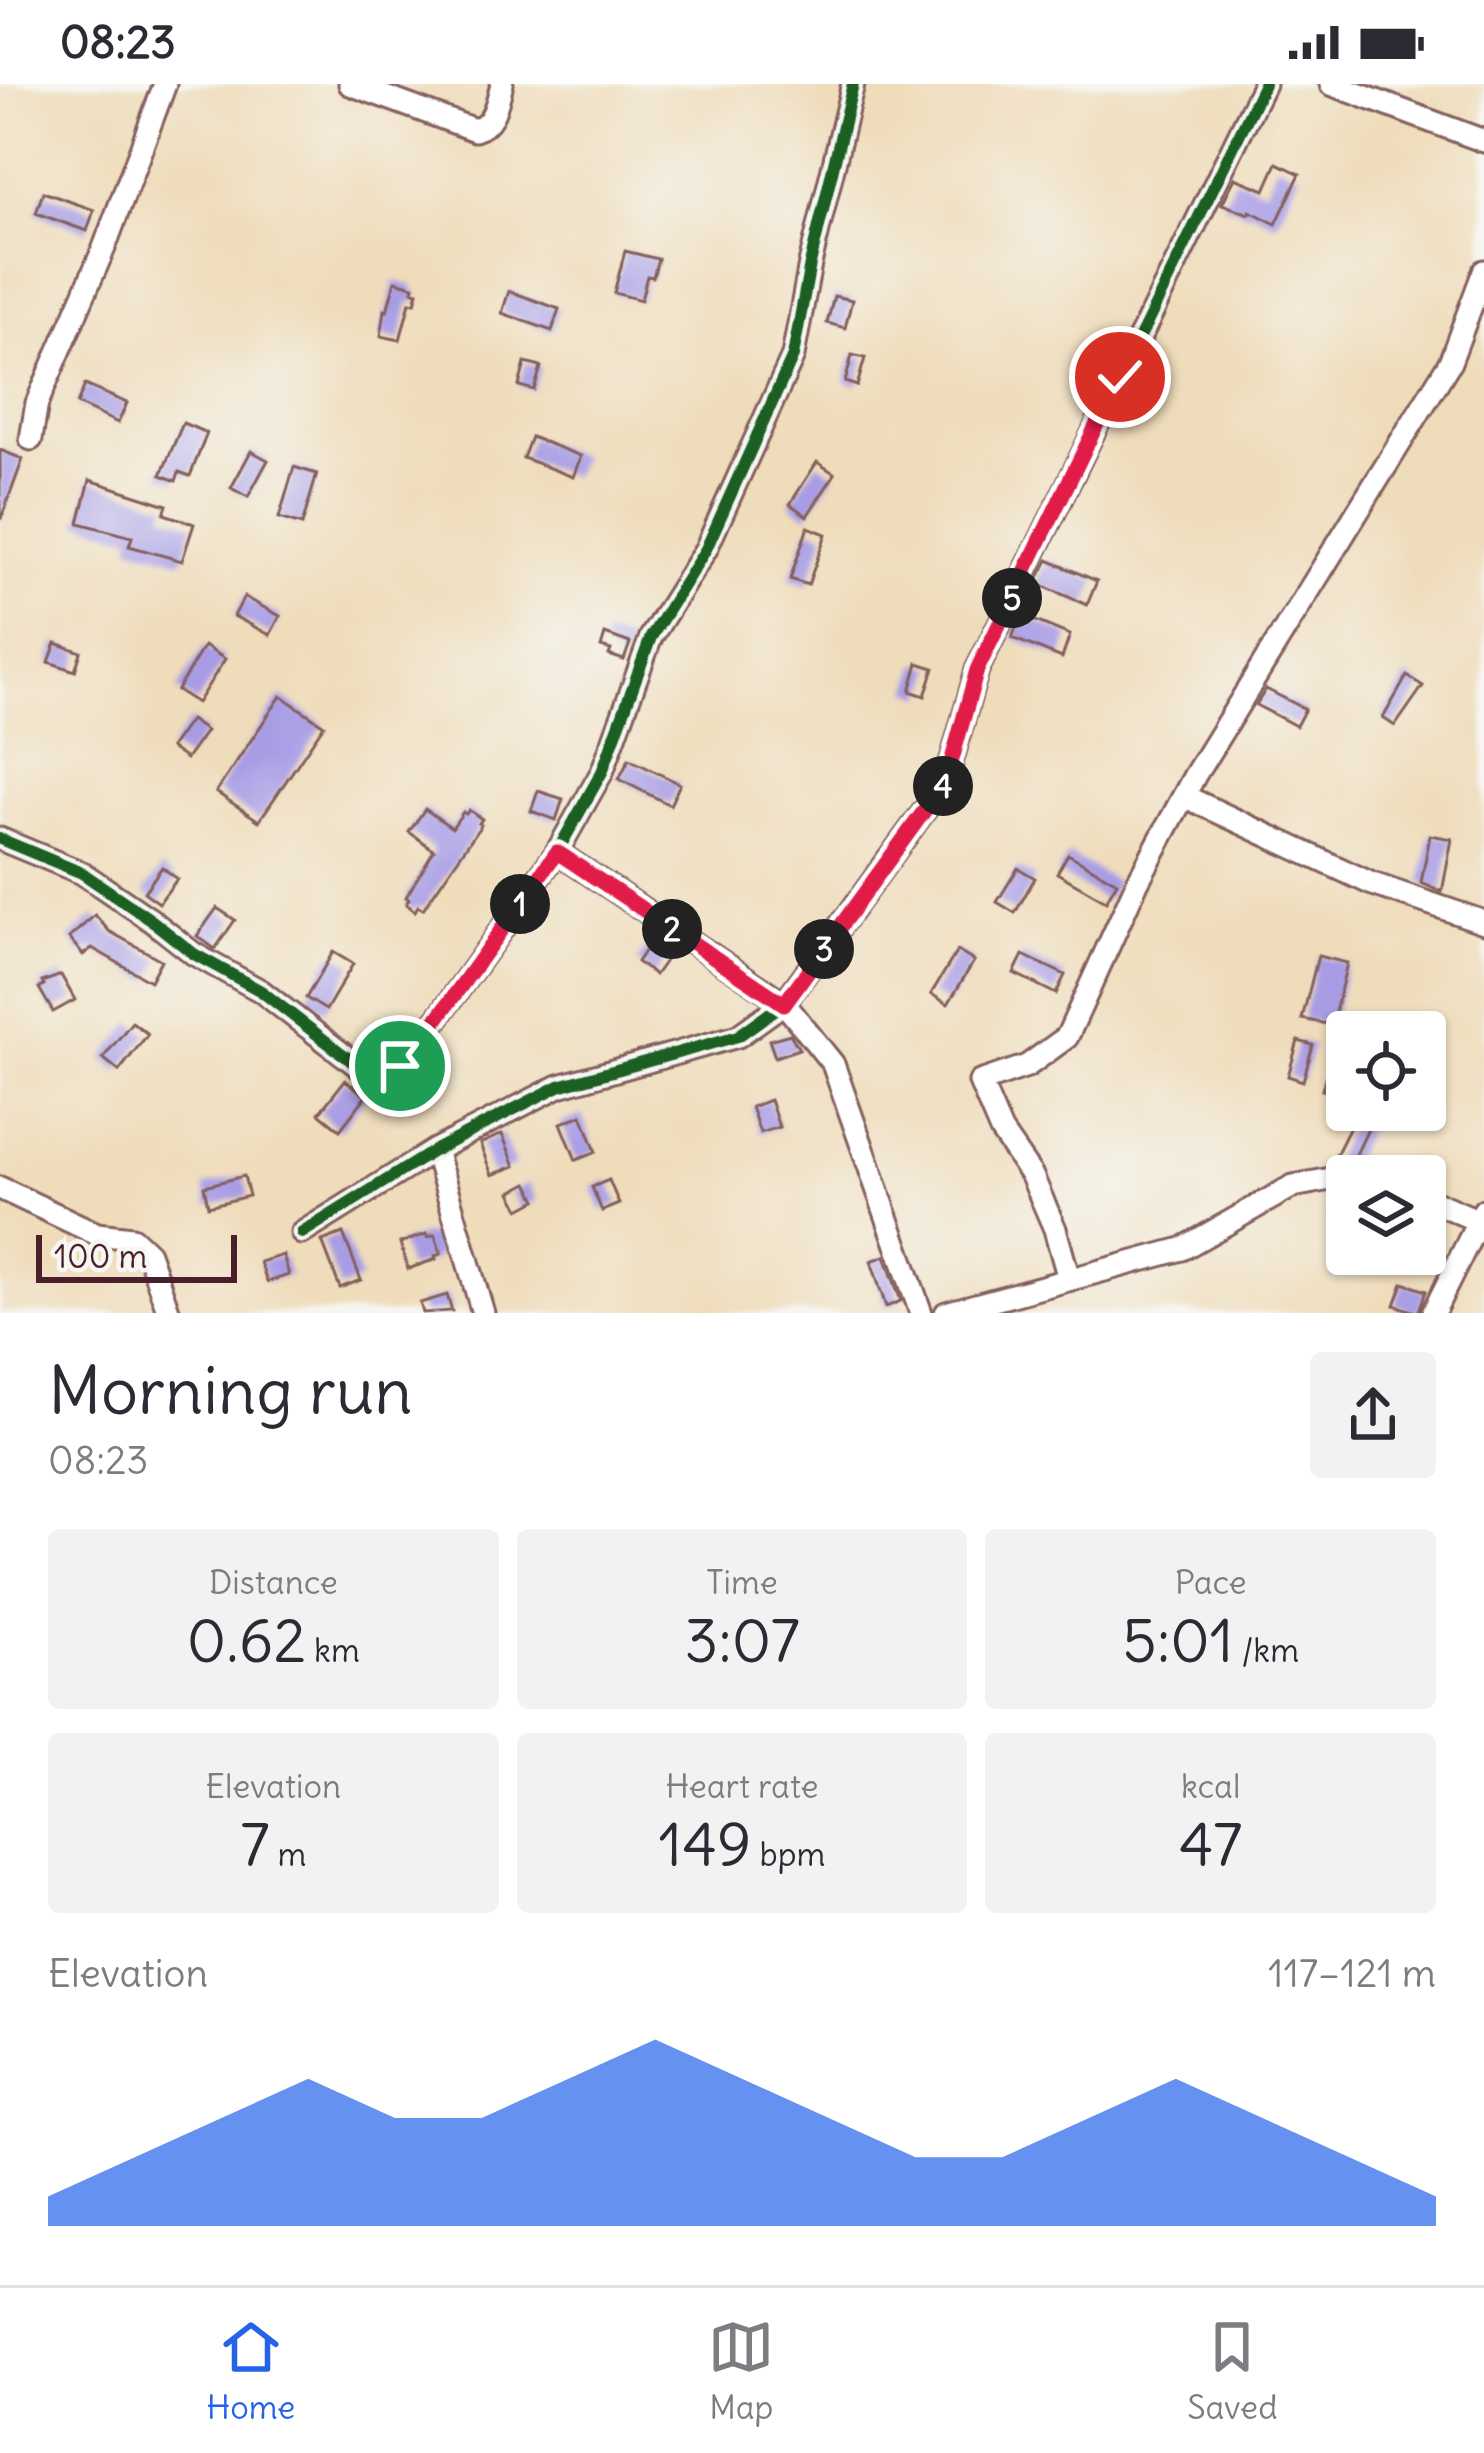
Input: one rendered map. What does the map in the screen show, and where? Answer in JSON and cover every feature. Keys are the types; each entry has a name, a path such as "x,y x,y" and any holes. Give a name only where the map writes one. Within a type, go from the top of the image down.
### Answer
{"street":[{"path":"31,439 37,404 104,248 165,84"},
{"path":"350,84 475,130 490,121 502,84"},
{"path":"0,839 82,873 194,954 261,991 367,1073 389,1074 400,1066 557,852 602,772 651,637 706,549 793,356 854,84"},
{"path":"302,1233 435,1150 560,1086 738,1036 784,1004 946,781 977,670 1264,84"},
{"path":"1331,84 1484,141"},
{"path":"1069,1280 1055,1228 1032,1176 1001,1131 980,1082 1027,1066 1067,1037 1138,881 1184,796 1450,362 1484,271"},
{"path":"1184,796 1370,883 1484,922"},
{"path":"557,852 784,1004 833,1064 921,1313"},
{"path":"435,1150 483,1313"},
{"path":"946,1313 1182,1249 1293,1186 1326,1180"},
{"path":"0,1188 97,1234 132,1238 148,1252 169,1313"},
{"path":"1433,1313 1481,1216 1446,1205"}],"building":[{"path":"1277,163 1300,174 1276,224 1222,204 1235,178 1265,190"},
{"path":"43,192 94,210 87,231 36,213"},
{"path":"625,251 658,259 653,277 647,276 641,300 614,293"},
{"path":"395,281 414,286 413,291 418,292 415,303 410,302 400,340 381,336"},
{"path":"509,291 559,309 552,331 502,313"},
{"path":"834,296 852,300 845,328 827,323"},
{"path":"852,355 865,358 857,386 845,382"},
{"path":"525,363 541,367 534,390 519,386"},
{"path":"85,385 127,403 118,423 77,404"},
{"path":"183,423 207,433 190,476 179,472 176,481 161,475"},
{"path":"531,437 581,456 573,477 523,458"},
{"path":"0,450 23,459 1,519 0,519"},
{"path":"251,451 268,460 248,497 231,488"},
{"path":"817,462 835,474 807,516 790,504"},
{"path":"294,467 317,474 302,525 279,518"},
{"path":"90,480 167,505 164,514 194,524 182,561 129,546 132,537 79,523"},
{"path":"808,527 826,534 808,585 790,579"},
{"path":"1048,560 1097,581 1087,605 1036,583"},
{"path":"244,597 280,616 270,635 234,616"},
{"path":"1021,615 1070,635 1062,658 1012,638"},
{"path":"605,634 630,643 624,660 601,647"},
{"path":"56,643 81,652 75,671 49,662"},
{"path":"204,646 225,659 197,703 177,690"},
{"path":"918,663 934,668 925,696 910,691"},
{"path":"1407,676 1423,686 1395,726 1383,718"},
{"path":"1266,689 1305,709 1296,726 1256,705"},
{"path":"281,696 324,725 259,821 216,792"},
{"path":"190,720 206,731 186,759 170,748"},
{"path":"629,759 680,784 670,805 619,779"},
{"path":"538,791 563,799 556,820 531,811"},
{"path":"425,809 452,828 469,810 482,819 423,909 418,906 415,911 406,904 406,897 434,850 409,832"},
{"path":"1430,835 1452,839 1442,892 1421,883"},
{"path":"1068,854 1117,882 1106,901 1057,873"},
{"path":"162,867 177,879 159,903 144,892"},
{"path":"1018,868 1035,878 1015,913 997,902"},
{"path":"217,908 235,920 215,949 197,936"},
{"path":"95,915 109,931 161,960 150,981 92,948 83,955 69,938"},
{"path":"655,935 674,948 655,975 637,962"},
{"path":"957,951 974,961 948,1004 931,994"},
{"path":"333,952 353,964 326,1010 306,998"},
{"path":"1023,955 1065,975 1056,994 1014,973"},
{"path":"1318,956 1347,963 1335,1011 1326,1011 1326,1024 1302,1019"},
{"path":"61,975 75,1000 53,1012 39,988 42,982"},
{"path":"132,1022 148,1034 119,1071 103,1058"},
{"path":"790,1034 799,1049 775,1057 769,1040"},
{"path":"1298,1041 1313,1045 1303,1081 1288,1076"},
{"path":"345,1080 366,1096 340,1130 319,1113"},
{"path":"770,1100 779,1127 760,1133 751,1107"},
{"path":"582,1115 596,1152 576,1160 561,1123"},
{"path":"1348,1131 1367,1131 1356,1155 1336,1155"},
{"path":"502,1134 515,1166 492,1175 480,1144"},
{"path":"244,1176 249,1196 208,1206 204,1186"},
{"path":"609,1180 619,1204 602,1211 592,1187"},
{"path":"528,1183 537,1200 520,1209 511,1192"},
{"path":"343,1233 361,1280 340,1288 322,1241"},
{"path":"435,1235 441,1254 408,1269 400,1243"},
{"path":"283,1255 289,1275 267,1282 260,1262"},
{"path":"885,1256 901,1301 886,1307 871,1261"},
{"path":"1403,1283 1426,1291 1418,1313 1395,1305"},
{"path":"447,1295 452,1311 423,1313 420,1303"}],"cycle path":[{"path":"0,839 82,873 194,954 261,991 367,1073 389,1074 400,1066 557,852 602,772 651,637 706,549 793,356 853,84"},
{"path":"302,1233 435,1150 559,1086 738,1036 784,1003 946,781 977,670 1264,84"}],"route":[{"path":"400,1066 557,852 784,1004 946,781 977,670 1120,377"}]}
